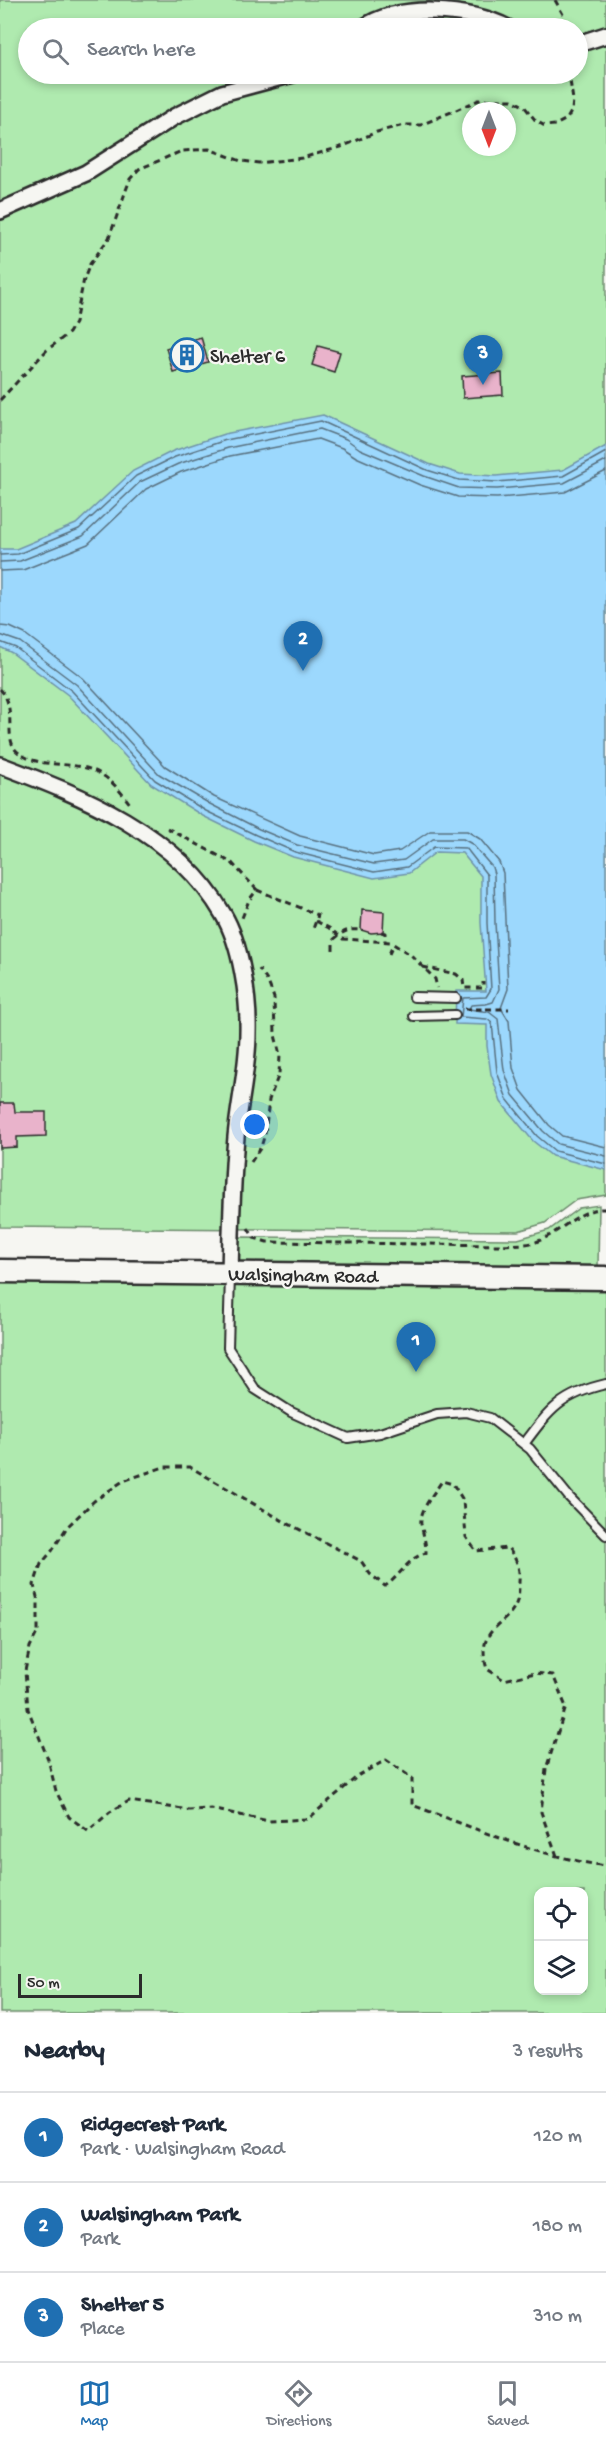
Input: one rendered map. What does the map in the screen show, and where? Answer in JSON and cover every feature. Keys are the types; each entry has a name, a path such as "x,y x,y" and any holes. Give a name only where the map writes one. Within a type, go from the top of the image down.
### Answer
{"street":[{"path":"385,18 401,13 429,12 479,18"},
{"path":"588,40 606,34"},
{"path":"0,211 86,173 174,117 222,93 256,84"},
{"path":"0,765 57,786 124,820 164,846 202,885 223,914 235,943 245,988 248,1033 236,1136 230,1274"},
{"name":"Walsingham Road","path":"0,1271 606,1278"}],"lane":[{"path":"414,997 456,998"},
{"path":"414,1016 455,1015"},
{"path":"230,1274 228,1348 255,1389 291,1412 348,1438 380,1433 436,1414 466,1412 490,1418 524,1444 569,1497 606,1535"},
{"path":"524,1444 563,1398 606,1384"}],"path":[{"path":"555,0 564,18"},
{"path":"0,400 47,350 69,333 75,323 87,272 108,238 126,187 139,169 182,151 209,149 241,161 259,162 302,158 341,147 377,132 404,125 421,125 479,100 512,100 524,106 536,121 545,126 555,125 567,119 572,110 571,84"},
{"path":"0,689 6,696 10,708 11,738 18,753 40,761 84,767 102,775 135,809"},
{"path":"164,826 232,863 257,890 318,915 313,929"},
{"path":"242,920 249,900 257,890"},
{"path":"316,921 343,939 385,941 411,955 435,979 438,998"},
{"path":"333,950 333,940 348,929 362,930"},
{"path":"381,932 385,933 385,941"},
{"path":"389,954 393,945"},
{"path":"250,1165 251,1159 261,1147 265,1134 269,1100 276,1085 279,1064 274,998 268,982 257,967"},
{"path":"421,967 456,974 463,980 464,988 483,988 483,982"},
{"path":"490,1009 509,1009"},
{"path":"246,1224 254,1238 267,1242 502,1245 535,1242 553,1234 582,1215 606,1209"},
{"path":"557,1856 540,1812 546,1769 566,1707 553,1675 535,1673 504,1680 487,1669 482,1654 492,1628 507,1616 518,1601 519,1562 508,1548 476,1551 466,1537 462,1500 453,1484 442,1481 426,1506 420,1522 426,1539 426,1552 414,1556 396,1579 385,1586 370,1574 361,1561 285,1522 190,1467 164,1467 123,1481 94,1501 67,1527 41,1564 34,1585 38,1601 38,1631 30,1647 25,1671 28,1708 64,1808 69,1817 88,1831 110,1812 129,1801 189,1810 211,1809 269,1821 308,1819 359,1775 386,1760 412,1778 412,1805 573,1862 606,1866"}],"green space":[{"path":"0,0 606,0 606,1195 576,1200 545,1223 518,1231 0,1227"},
{"path":"599,1205 598,1268 239,1264 239,1237 518,1239 549,1230 579,1208"},
{"path":"0,1276 606,1288 606,2013 0,2013"}],"water":[{"path":"323,415 429,464 460,474 496,476 563,470 606,446 606,1170 552,1156 533,1141 501,1102 491,1074 487,1025 455,1024 456,991 486,991 481,923 481,876 462,853 436,852 409,873 374,878 293,857 254,841 203,816 151,784 68,695 12,653 0,647 0,549 16,549 76,524 133,471 173,451 224,434"}],"building":[{"name":"Shelter 6","path":"201,337 208,362 173,372 166,348"},
{"path":"318,346 340,352 334,372 312,365"},
{"path":"502,373 503,395 463,398 462,376"},
{"path":"362,910 384,912 383,932 371,933 361,930"},
{"path":"0,1103 14,1103 15,1112 46,1112 46,1136 17,1137 17,1147 0,1148"}],"place":[{"name":"Shelter 6","path":"187,355"},
{"name":"Shelter 5","path":"483,385"},
{"name":"Walsingham Park","path":"303,671"},
{"name":"Ridgecrest Park","path":"416,1372"}]}
